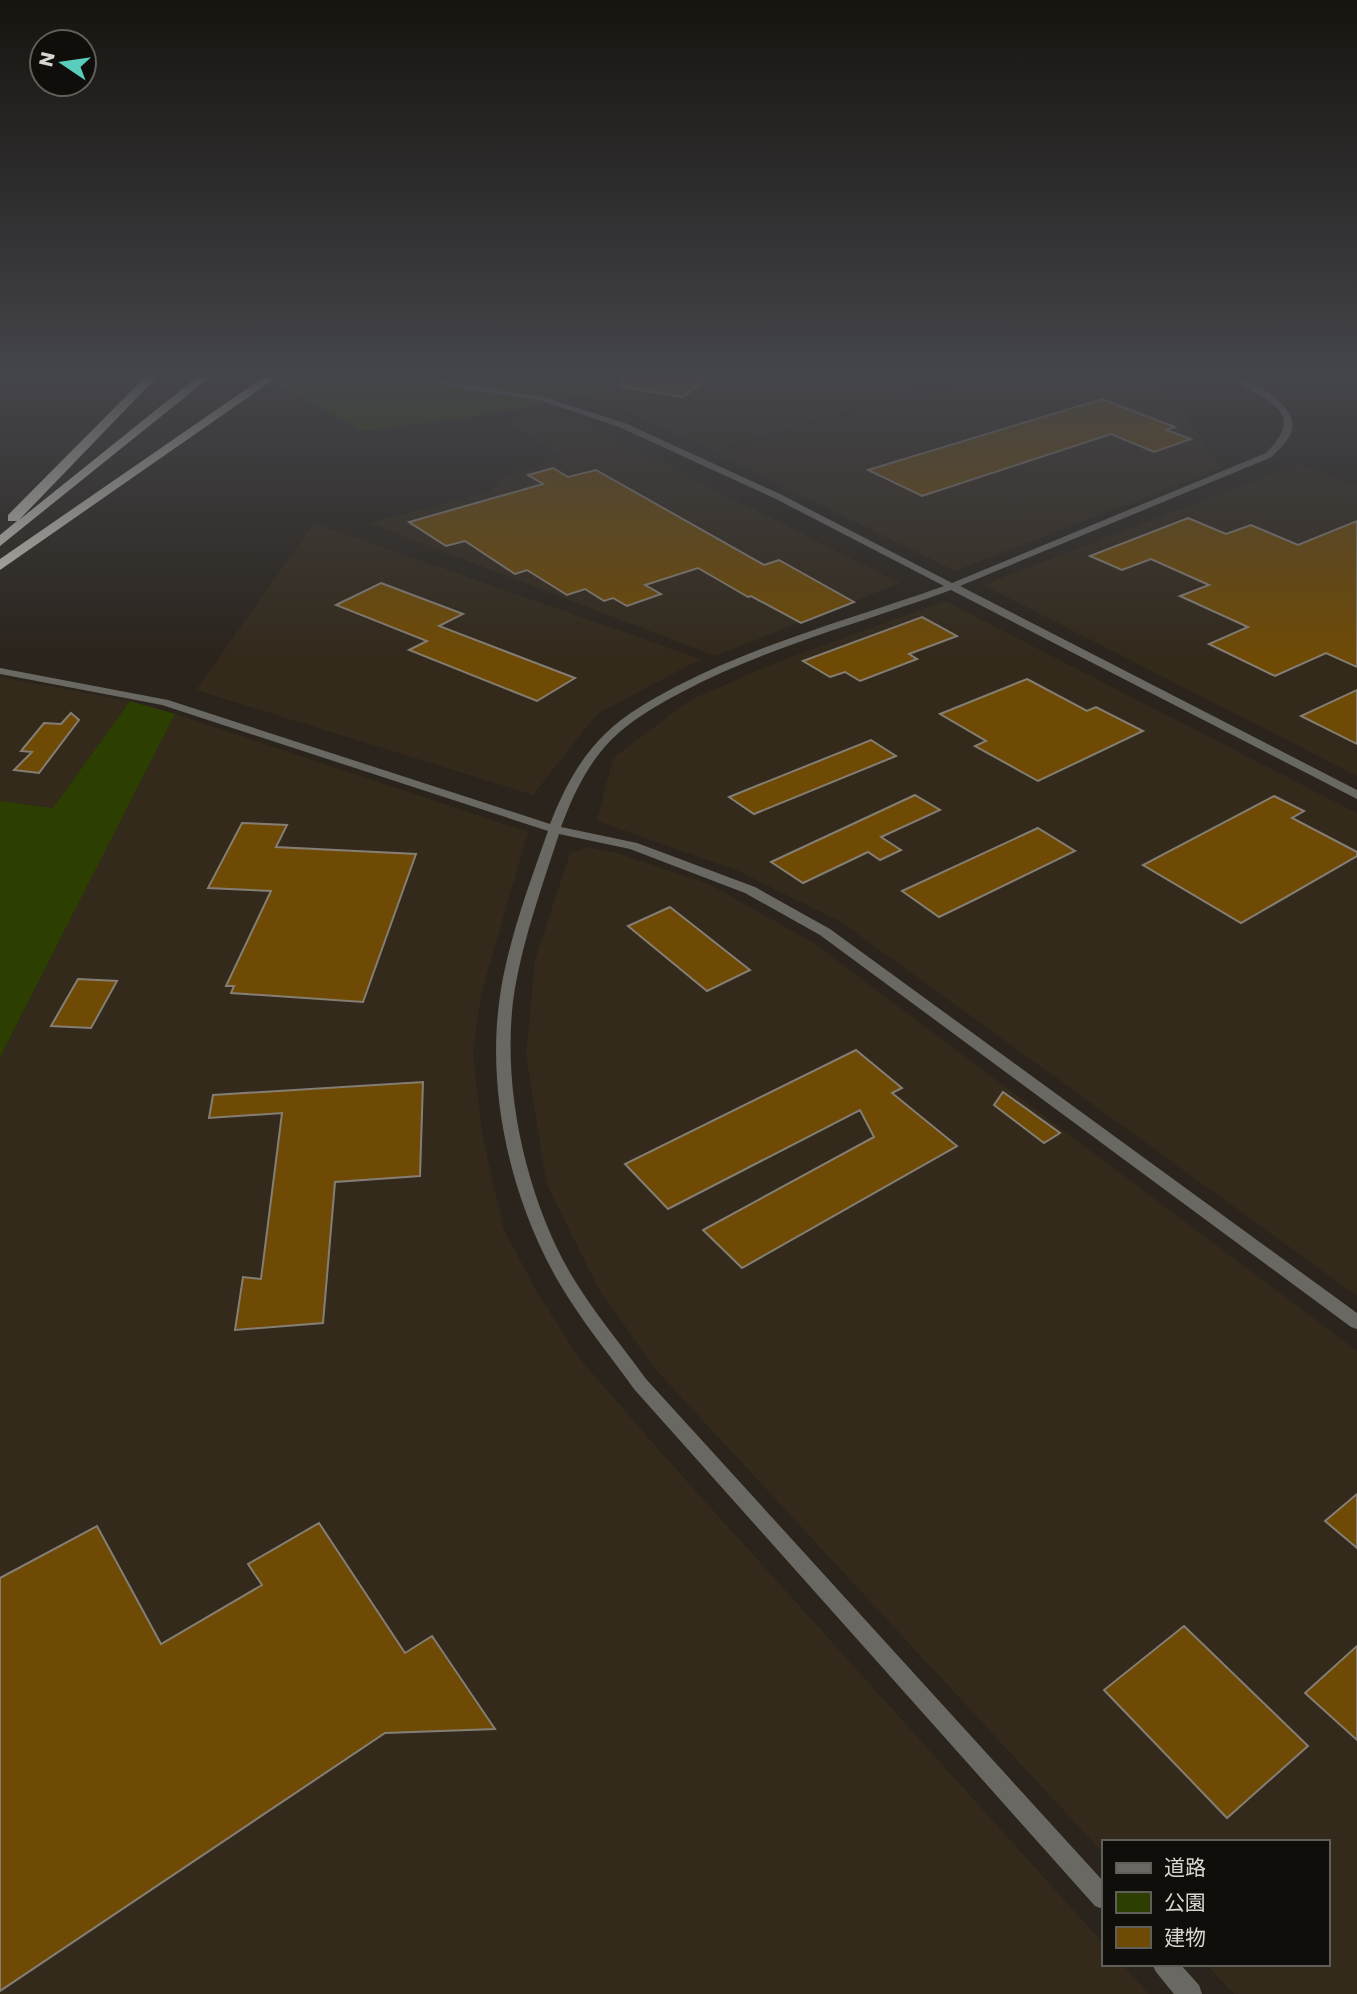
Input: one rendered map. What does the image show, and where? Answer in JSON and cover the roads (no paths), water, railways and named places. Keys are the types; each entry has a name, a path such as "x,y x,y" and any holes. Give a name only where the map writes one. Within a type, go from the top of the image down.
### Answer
{"highway":[{"path":"0,533 61,470"},
{"path":"0,541 88,470"},
{"path":"0,566 138,470"}],"street":[{"path":"720,470 777,496 1357,795"},
{"path":"1102,1897 640,1384 555,1260 528,1188 510,1121 502,1051 508,991 554,829 570,785 594,751 625,721 702,678 797,640 950,587 1233,470"},
{"path":"0,670 164,702 554,829 633,846 693,866 750,890 825,932 1357,1322"},
{"path":"1166,1966 1191,1994"}]}
